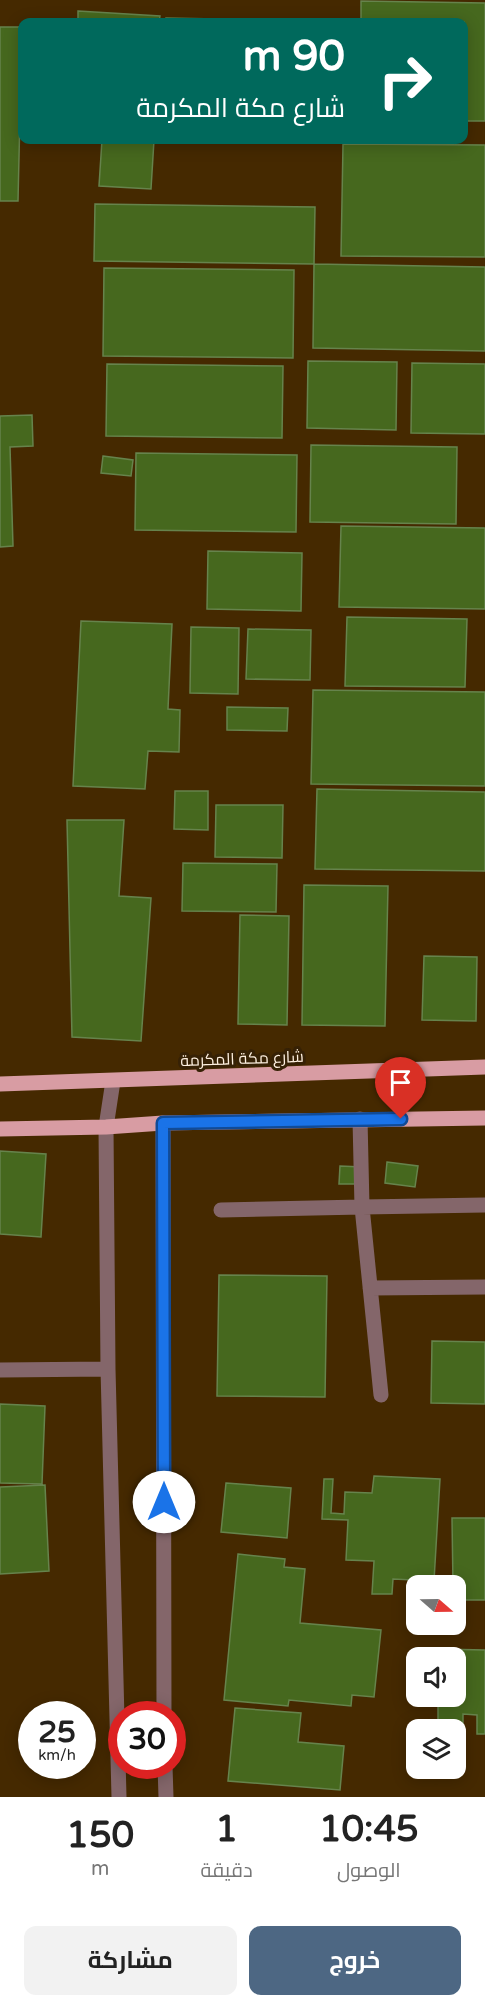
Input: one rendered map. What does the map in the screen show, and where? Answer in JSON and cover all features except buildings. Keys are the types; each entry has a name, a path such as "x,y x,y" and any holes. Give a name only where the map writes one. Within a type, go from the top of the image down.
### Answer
{"main road":[{"name":"شارع مكة المكرمة","path":"0,1084 485,1067"},
{"path":"0,1129 106,1127 163,1123 485,1118"}],"street":[{"path":"113,1081 106,1127 108,1369 119,1797"},
{"path":"360,1119 362,1207 381,1395"},
{"path":"163,1123 164,1701"},
{"path":"222,1210 485,1205"},
{"path":"370,1288 485,1287"},
{"path":"0,1370 108,1369"},
{"path":"165,1779 166,1797"}],"route":[{"path":"164,1502 163,1123 401,1119"}]}
